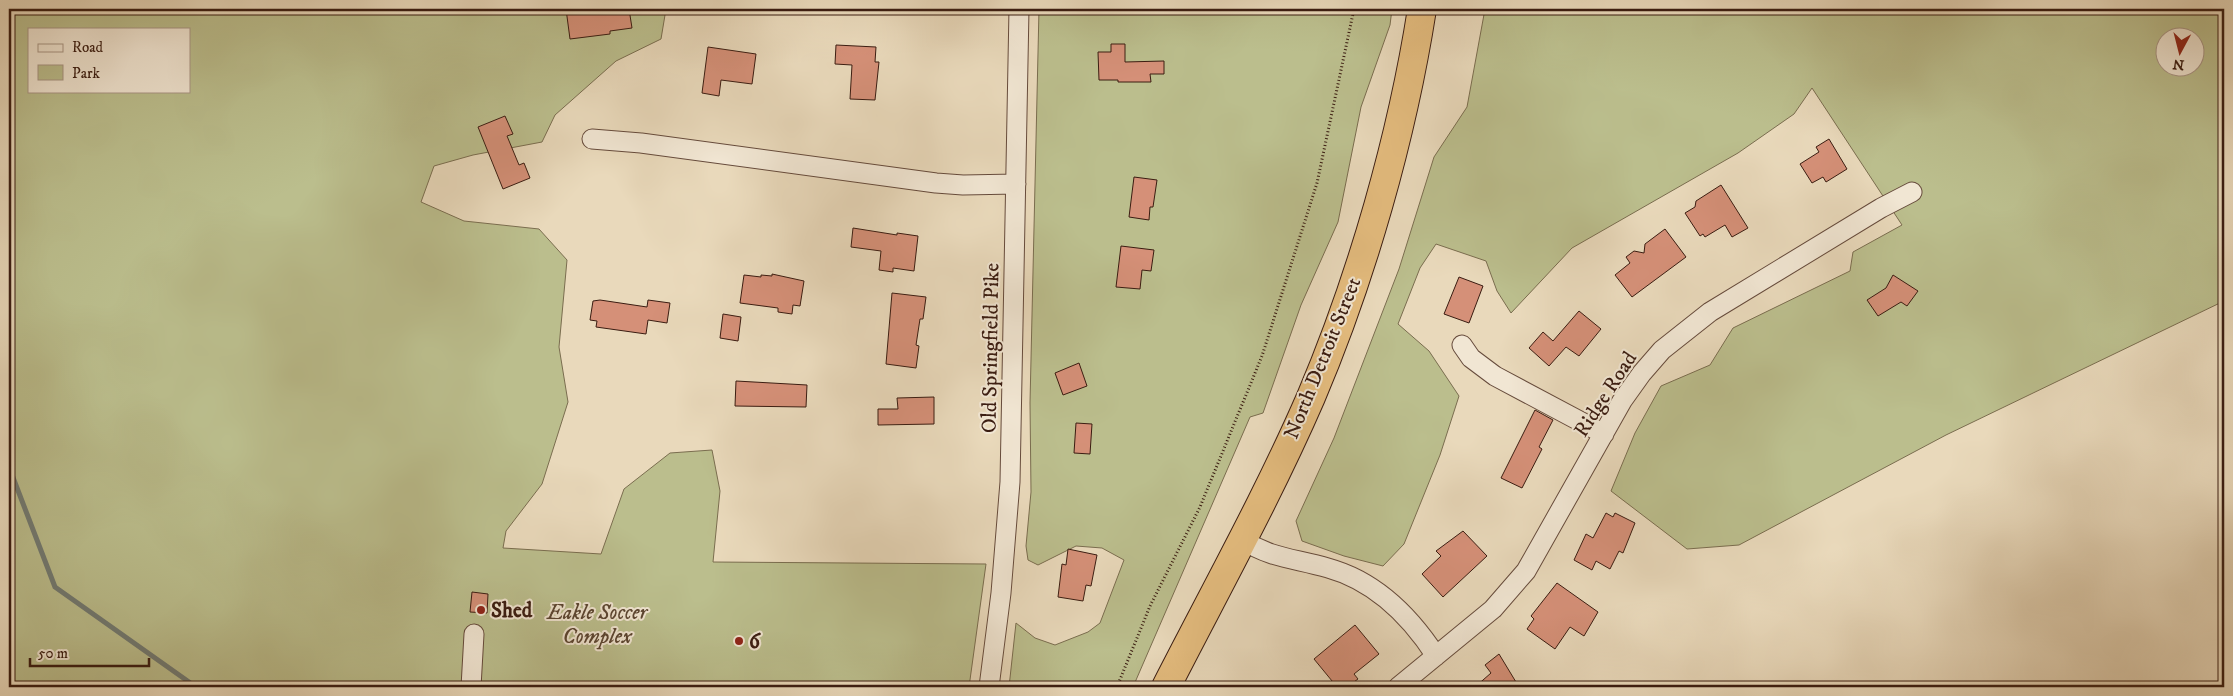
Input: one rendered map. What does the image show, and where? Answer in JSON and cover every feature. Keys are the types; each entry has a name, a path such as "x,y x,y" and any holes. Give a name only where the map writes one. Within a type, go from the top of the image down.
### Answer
{"highway":[{"name":"North Detroit Street","path":"1166,687 1311,396 1352,286 1383,184 1400,117 1422,9"}],"street":[{"name":"Old Springfield Pike","path":"989,687 1001,593 1010,482 1019,9"},
{"path":"592,139 641,143 936,183 963,185 1016,184"},
{"name":"Ridge Road","path":"1398,687 1493,609 1526,571 1622,401 1642,373 1685,330 1718,307 1881,208 1912,192"},
{"path":"1462,345 1471,358 1495,376 1604,434"},
{"path":"1241,539 1272,556 1330,568 1368,585 1398,608 1416,627 1436,656"},
{"path":"471,687 474,634"}],"path":[{"path":"1117,687 1150,606 1200,507 1262,356 1317,183 1354,9"}],"green space":[{"name":"Eakle Soccer Complex","path":"9,9 666,9 661,39 616,61 555,115 542,142 473,155 434,166 421,202 464,221 539,229 567,260 559,347 568,402 542,484 506,531 503,548 601,554 624,489 670,453 712,450 720,491 713,562 986,564 969,687 9,687"},
{"path":"1039,9 1392,9 1390,25 1361,107 1338,222 1301,305 1263,413 1250,417 1133,687 1009,687 1016,623 1035,638 1055,645 1088,632 1100,623 1124,560 1102,548 1076,546 1038,565 1028,560 1026,546 1031,492 1030,403"},
{"path":"1485,9 2224,9 2224,301 1946,435 1739,545 1687,549 1611,491 1635,433 1661,386 1710,365 1733,328 1850,271 1853,252 1902,225 1812,88 1794,114 1738,153 1572,248 1511,313 1497,291 1486,261 1436,244 1420,268 1398,324 1429,351 1459,396 1440,455 1404,544 1383,566 1344,556 1302,541 1296,521 1334,438 1399,269 1434,157 1467,107"}],"building":[{"path":"566,9 629,9 632,28 610,31 610,34 570,39"},
{"path":"1111,44 1125,44 1125,62 1164,61 1164,74 1150,74 1151,82 1099,80 1098,52 1111,52"},
{"path":"836,45 876,47 875,62 879,62 875,100 850,99 852,65 835,64"},
{"path":"708,47 756,54 752,84 721,80 719,96 702,93"},
{"path":"505,116 513,134 507,136 519,165 524,163 530,178 503,189 478,127"},
{"path":"1829,139 1847,169 1826,182 1823,177 1812,183 1800,164 1819,152 1816,147"},
{"path":"1134,177 1157,180 1153,207 1150,207 1149,220 1129,217"},
{"path":"1721,185 1748,228 1732,237 1725,225 1705,237 1703,234 1700,236 1685,213 1695,207 1696,201"},
{"path":"853,228 897,235 897,233 918,236 914,271 893,268 893,272 879,270 881,251 851,247"},
{"path":"1665,229 1686,257 1632,297 1615,275 1630,263 1626,257 1634,251 1644,253 1645,244"},
{"path":"1121,246 1154,250 1151,271 1142,270 1140,289 1116,287"},
{"path":"772,274 804,281 800,306 793,305 792,314 778,312 778,308 740,303 744,275 761,277 761,275 772,276"},
{"path":"1893,275 1918,291 1907,306 1901,302 1878,316 1867,300 1886,288"},
{"path":"1459,277 1483,286 1469,323 1444,314"},
{"path":"892,293 926,297 923,319 920,319 916,345 919,346 916,368 886,364"},
{"path":"600,300 647,307 648,300 670,303 667,323 648,320 646,334 596,327 597,321 590,320 593,301"},
{"path":"1579,311 1601,329 1579,356 1566,347 1549,366 1529,348 1543,332 1553,341"},
{"path":"723,314 741,317 738,341 720,338"},
{"path":"1079,363 1087,386 1063,395 1055,373"},
{"path":"736,381 807,385 806,407 735,406"},
{"path":"934,397 934,424 878,425 878,409 898,409 897,398"},
{"path":"1535,410 1553,420 1539,447 1542,449 1522,488 1501,478"},
{"path":"1076,423 1092,424 1090,454 1074,453"},
{"path":"1606,513 1613,517 1615,513 1635,523 1623,553 1619,551 1610,569 1596,561 1592,570 1574,560 1586,534 1593,538"},
{"path":"1463,531 1487,556 1443,597 1422,574 1441,556 1436,551"},
{"path":"1068,549 1097,555 1091,586 1086,585 1083,601 1058,597 1062,564 1066,565"},
{"path":"1557,583 1598,612 1584,636 1570,627 1555,649 1527,629 1534,619 1531,616"},
{"name":"Shed","path":"472,592 488,594 487,613 470,612"},
{"path":"1355,625 1379,654 1354,674 1358,679 1347,687 1337,687 1314,659"},
{"path":"1499,654 1519,687 1475,687 1491,673 1485,665"}],"waterway":[{"path":"9,467 55,587 196,687"}],"place":[{"name":"Shed","path":"481,610"},
{"name":"6","path":"739,641"}]}
